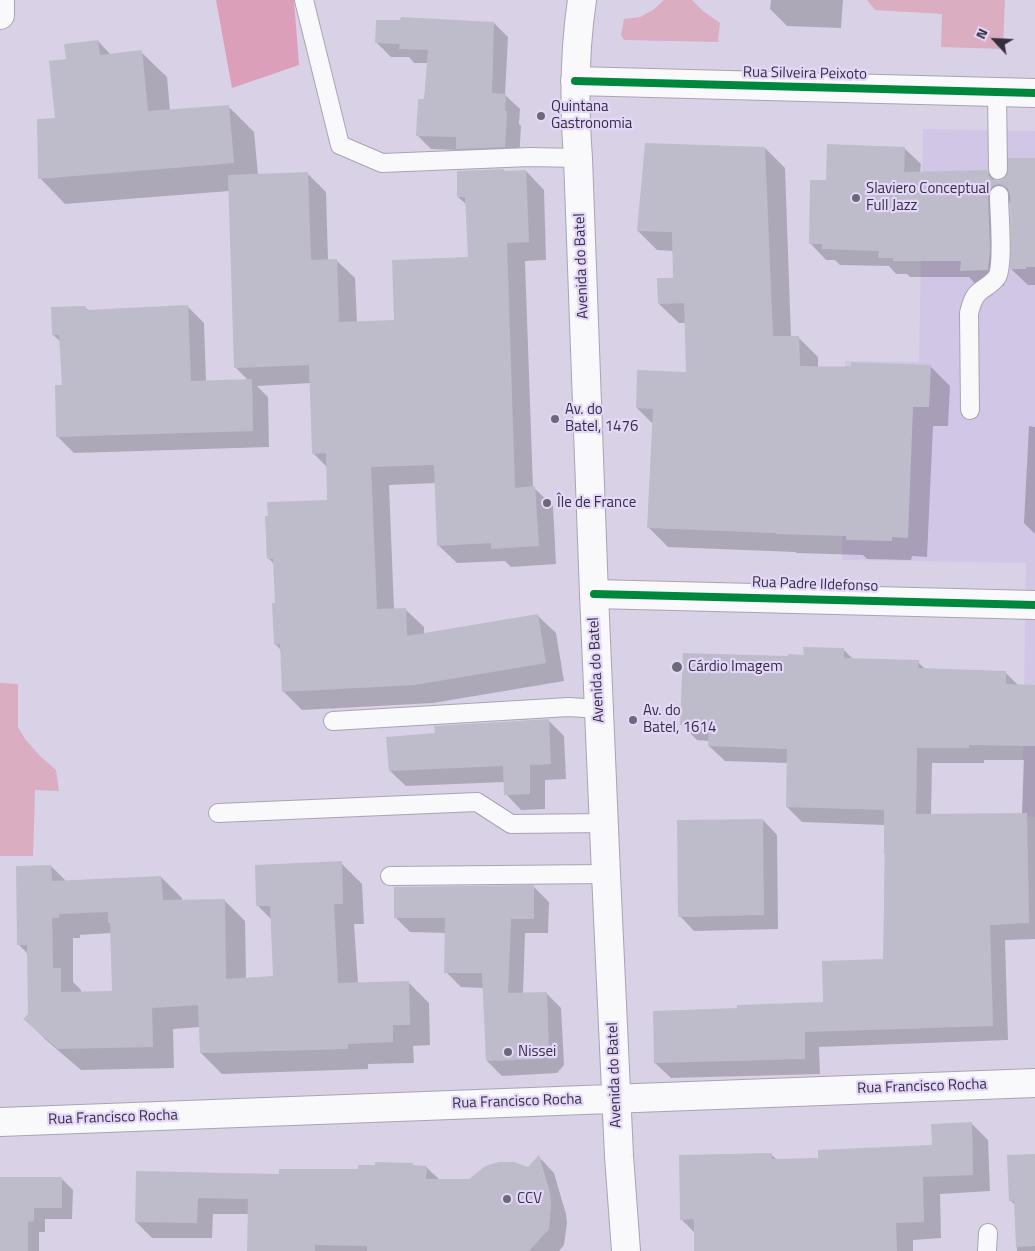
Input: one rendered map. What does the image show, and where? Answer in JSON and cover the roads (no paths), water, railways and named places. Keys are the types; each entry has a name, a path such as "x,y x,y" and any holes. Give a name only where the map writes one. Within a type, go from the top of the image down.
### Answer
{"main road":[{"path":"0,0 0,16"},
{"name":"Avenida do Batel","path":"582,0 575,82 575,117 616,1098 626,1251"},
{"name":"Rua Silveira Peixoto","path":"575,82 1035,93"},
{"name":"Rua Padre Ildefonso","path":"594,594 1035,605"},
{"name":"Rua Francisco Rocha","path":"0,1122 1035,1083"}],"lane":[{"path":"304,0 340,145 382,163 530,157 578,158"},
{"path":"997,92 998,170"},
{"path":"970,410 969,313 971,303 978,293 992,284 997,276 1000,264 999,195"},
{"path":"333,721 569,707 599,709"},
{"path":"218,813 477,802 512,824 604,823"},
{"path":"390,876 606,874"},
{"path":"987,1251 988,1233"}],"place":[{"name":"Quintana Gastronomia","path":"541,116"},
{"name":"Slaviero Conceptual Full Jazz","path":"856,198"},
{"name":"Av. do Batel, 1476","path":"555,419"},
{"name":"Île de France","path":"547,503"},
{"name":"Cárdio Imagem","path":"677,667"},
{"name":"Av. do Batel, 1614","path":"633,720"},
{"name":"Nissei","path":"508,1052"},
{"name":"CCV","path":"507,1199"}]}
